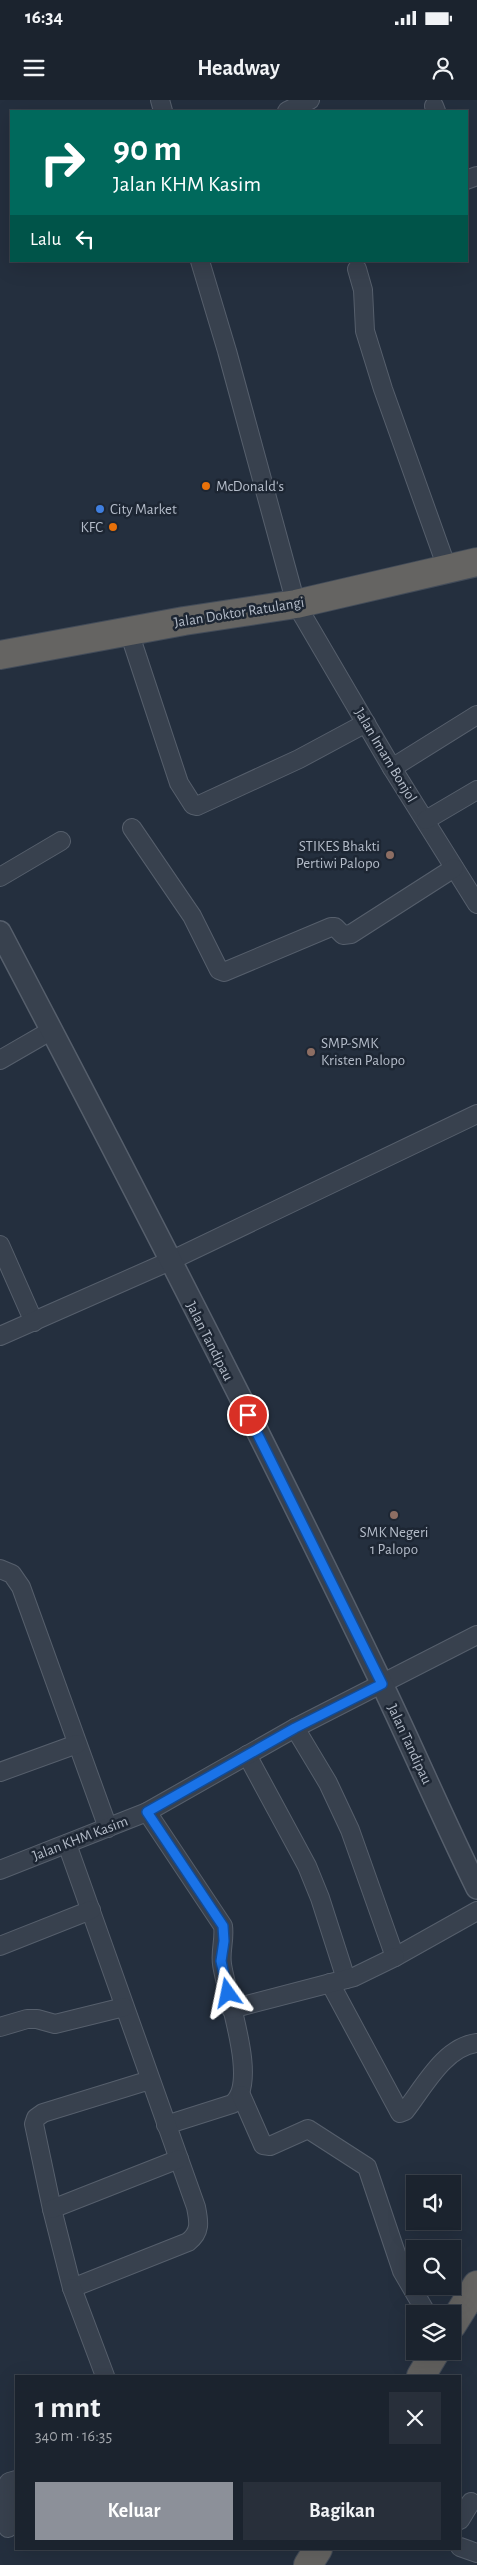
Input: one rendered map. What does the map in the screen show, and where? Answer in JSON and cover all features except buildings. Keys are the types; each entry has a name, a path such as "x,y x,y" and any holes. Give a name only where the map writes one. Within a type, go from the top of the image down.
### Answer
{"highway":[{"name":"Jalan Doktor Ratulangi","path":"0,655 296,604 477,562"},
{"path":"461,2311 477,2285"},
{"path":"422,2375 431,2360"},
{"path":"308,2565 317,2550"}],"street":[{"path":"289,110 310,100"},
{"name":"Jalan Imam Bonjol","path":"200,262 230,359 296,604 392,768 477,904"},
{"path":"357,269 362,290 365,331 383,389 447,568"},
{"path":"128,632 179,783 193,805 197,806 299,759 366,723"},
{"path":"392,768 477,715"},
{"path":"426,820 477,790"},
{"path":"132,828 192,916 219,970 224,972 331,927 335,927 342,935 351,934 454,868"},
{"path":"0,877 61,841"},
{"name":"Jalan Tandipau","path":"0,932 170,1261 382,1684 477,1888"},
{"path":"0,1060 52,1030"},
{"path":"0,1336 170,1261 477,1114"},
{"path":"0,1246 34,1322"},
{"path":"0,1569 12,1574 21,1587 108,1828"},
{"name":"Jalan KHM Kasim","path":"0,1870 147,1812 295,1728 477,1635"},
{"path":"295,1728 328,1783 344,1816 395,1958"},
{"path":"0,1772 77,1744"},
{"path":"247,1755 308,1866 320,1898 338,1981 400,2113 405,2111 453,2052 466,2045 477,2043"},
{"path":"147,1812 223,1926 224,1941 221,1961 242,2052 241,2095 264,2145 270,2146 308,2129 367,2167 402,2271 422,2305"},
{"path":"67,1844 179,2160 199,2223 198,2231 193,2238 72,2288"},
{"path":"0,1946 91,1910"},
{"path":"231,2009 338,1981 395,1958 477,1911"},
{"path":"0,2027 37,2019 56,2024 124,2007"},
{"path":"105,2375 72,2288 52,2209 34,2124 36,2118 43,2113 150,2080"},
{"path":"166,2125 232,2104 241,2095"},
{"path":"52,2209 179,2160"},
{"path":"8,2528 6,2487 9,2482 15,2480"},
{"path":"461,2518 471,2502"}],"place":[{"name":"McDonald's","path":"206,486"},
{"name":"City Market","path":"100,509"},
{"name":"KFC","path":"113,527"},
{"name":"STIKES Bhakti Pertiwi Palopo","path":"390,855"},
{"name":"SMP-SMK Kristen Palopo","path":"311,1052"},
{"name":"SMK Negeri 1 Palopo","path":"394,1515"}],"route":[{"path":"228,1993 221,1961 224,1941 223,1926 147,1812 295,1728 382,1684 248,1415"}]}
